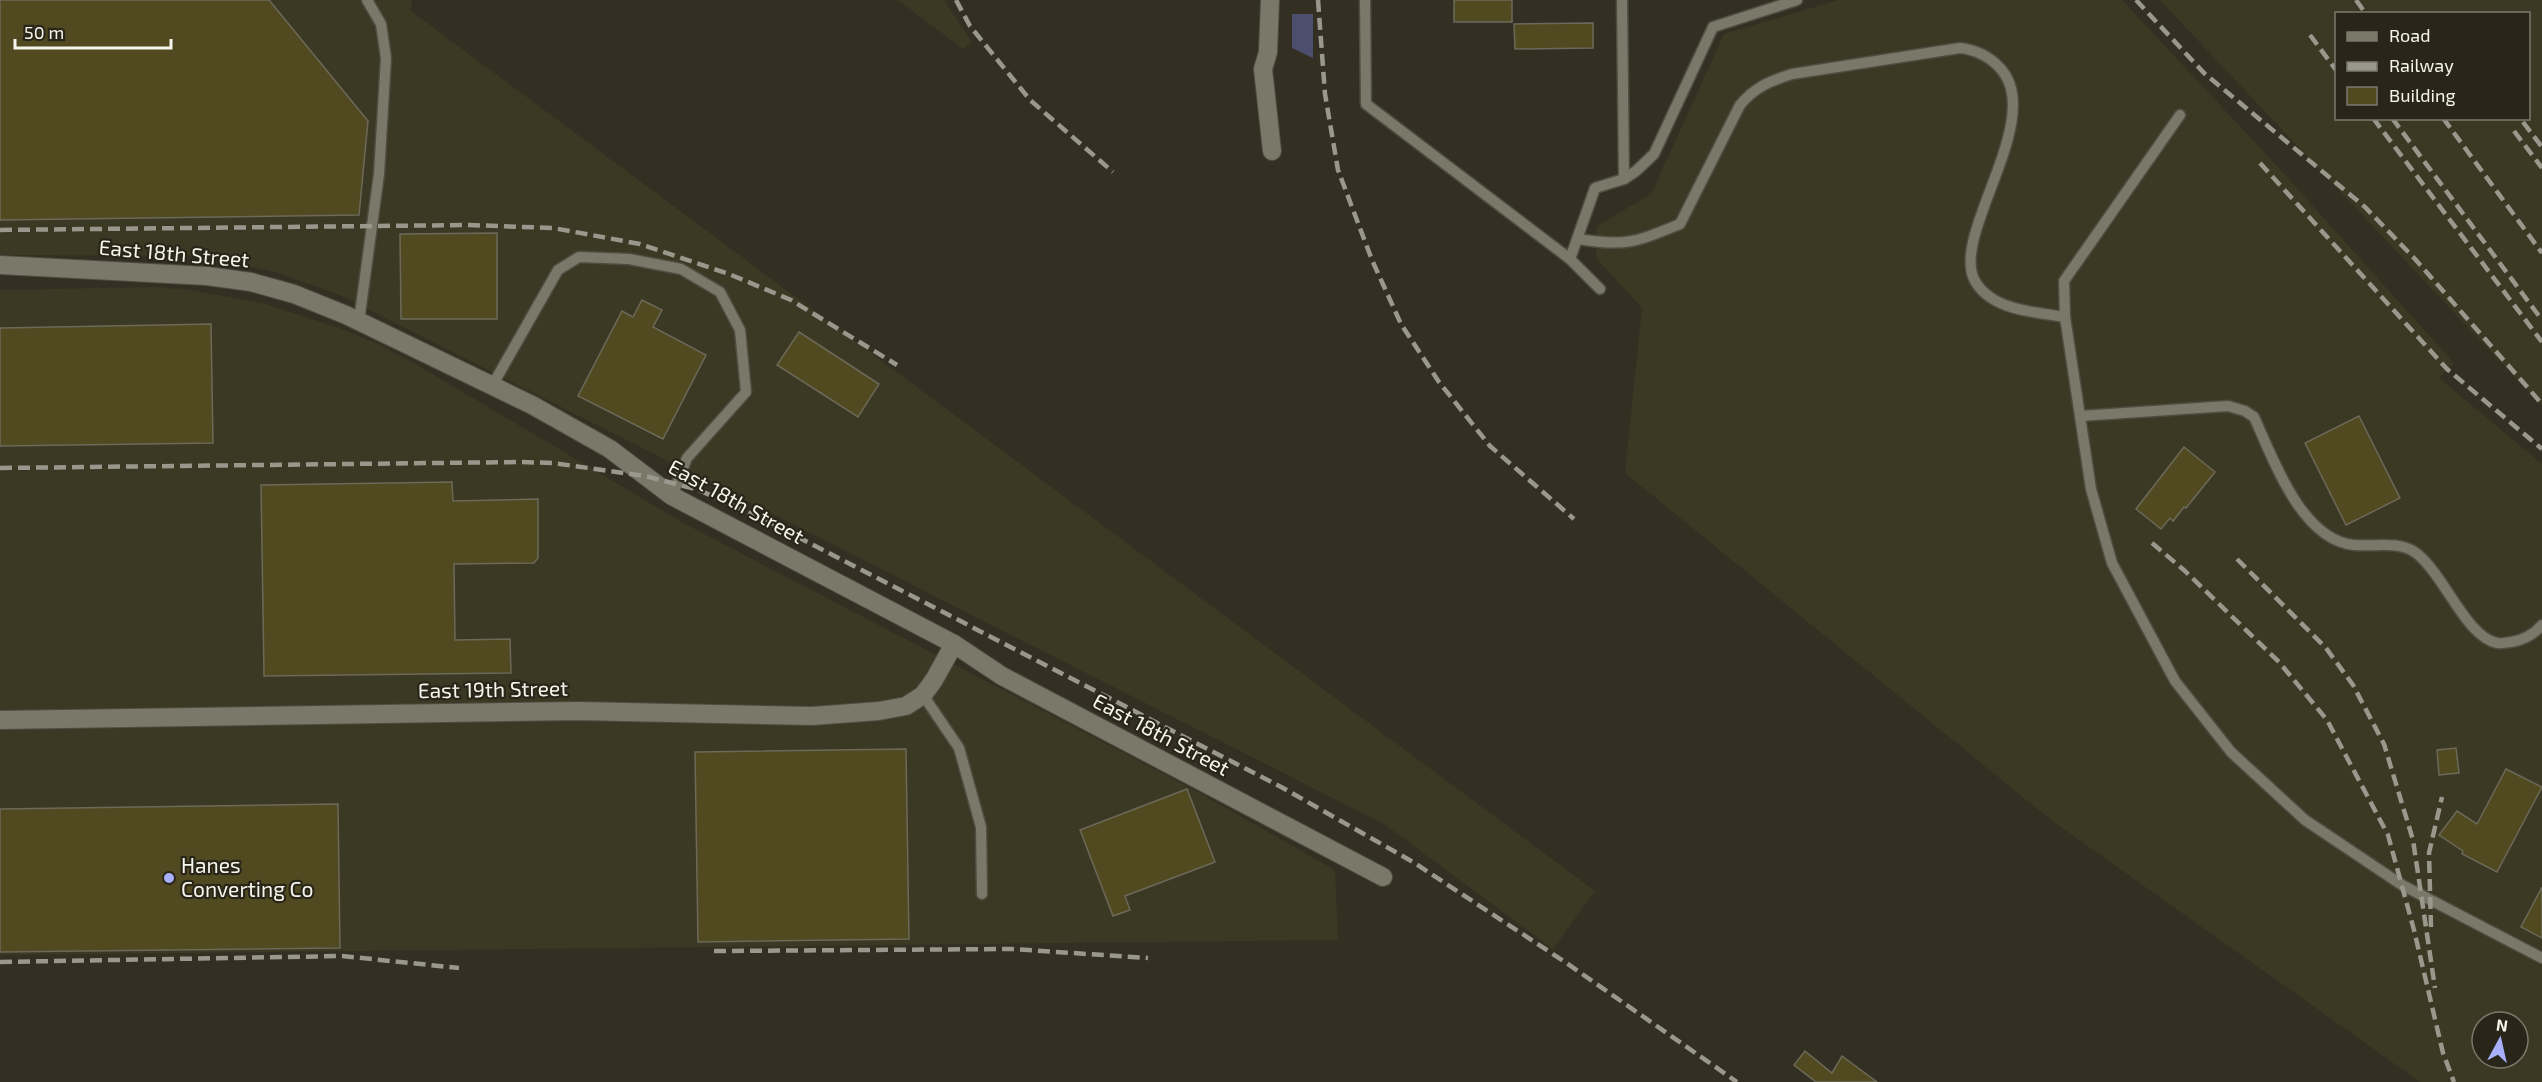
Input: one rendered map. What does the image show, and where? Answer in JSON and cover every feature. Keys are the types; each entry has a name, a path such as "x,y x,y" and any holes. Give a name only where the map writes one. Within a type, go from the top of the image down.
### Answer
{"street":[{"path":"1270,0 1268,52 1263,69 1272,151"},
{"name":"East 18th Street","path":"0,265 207,276 252,282 294,294 359,321 532,405 610,449 672,496 954,644 1002,676 1383,877"},
{"path":"923,695 954,644"},
{"name":"East 19th Street","path":"0,720 578,711 812,716 879,711 906,706 923,695"}],"lane":[{"path":"359,321 379,174 387,58 381,24 367,0"},
{"path":"1365,0 1366,104 1570,259 1600,289"},
{"path":"1622,0 1624,179"},
{"path":"1570,259 1595,188 1624,179 1654,154 1713,27 1797,0"},
{"path":"1578,239 1623,244 1640,241 1680,224 1740,105 1752,91 1768,81 1792,74 1960,48 1973,50 1995,62 2005,73 2012,100 2004,153 1973,240 1971,268 1974,281 1996,300 2016,309 2065,317"},
{"path":"2181,115 2064,281 2065,317 2091,489 2112,563 2175,681 2231,752 2305,820 2387,877 2542,958"},
{"path":"492,386 558,270 579,257 629,259 681,269 720,292 740,330 746,392 687,458 672,496"},
{"path":"2080,416 2228,406 2245,411 2254,417 2283,482 2316,526 2343,544 2396,545 2414,551 2433,567 2468,621 2483,636 2498,644 2524,640 2542,625"},
{"path":"923,695 959,748 981,827 982,894"}],"shaded area":[{"path":"0,0 412,0 411,11 1595,891 1553,949 1384,824 342,296 278,273 204,256 0,255"},
{"path":"898,0 944,0 972,42 963,49"},
{"path":"1838,0 2122,0 2278,167 2454,363 2439,378 2542,464 2542,1082 2420,1082 2051,820 1625,473 1642,308 1596,258 1597,226 1651,194 1724,34"},
{"path":"2160,0 2542,0 2542,406"},
{"path":"1292,14 1313,14 1313,58 1292,48"},
{"path":"154,287 190,290 262,303 337,327 376,343 414,363 687,525 1189,787 1335,870 1338,940 0,955 0,290"}],"building":[{"path":"0,0 269,0 368,121 359,215 0,220"},
{"path":"1454,0 1512,0 1512,22 1454,22"},
{"path":"1593,23 1593,48 1515,49 1514,24"},
{"path":"497,233 497,319 401,319 400,234"},
{"path":"642,300 662,310 653,327 706,355 663,439 578,396 622,311 633,317"},
{"path":"211,324 213,443 0,446 0,328"},
{"path":"799,332 879,384 858,417 777,365"},
{"path":"2359,416 2400,498 2346,525 2305,443"},
{"path":"2184,447 2215,472 2186,508 2184,507 2173,521 2170,518 2161,529 2136,509"},
{"path":"452,482 453,501 538,499 538,558 534,563 454,564 455,640 510,639 511,673 264,676 261,485"},
{"path":"2456,748 2459,773 2439,775 2437,750"},
{"path":"906,749 909,939 698,942 695,752"},
{"path":"2506,769 2542,787 2497,872 2462,854 2463,851 2439,835 2457,811 2477,824"},
{"path":"1187,789 1215,862 1125,896 1130,910 1113,916 1080,830"},
{"name":"Hanes Converting Co","path":"338,804 340,948 0,952 0,809"},
{"path":"2542,887 2542,938 2521,927"},
{"path":"1805,1051 1832,1073 1842,1056 1877,1082 1816,1082 1794,1065"}],"railway":[{"path":"956,0 970,26 1030,100 1113,172"},
{"path":"1318,0 1325,94 1338,170 1372,260 1401,324 1439,382 1490,446 1574,519"},
{"path":"2136,0 2204,73 2365,207 2415,259 2542,404"},
{"path":"2356,0 2365,12"},
{"path":"2310,35 2335,69"},
{"path":"2375,120 2542,342"},
{"path":"2393,120 2542,320"},
{"path":"2444,120 2542,253"},
{"path":"2523,122 2542,147"},
{"path":"2514,131 2542,168"},
{"path":"2260,163 2447,369 2542,449"},
{"path":"0,230 469,225 553,228 640,244 729,274 791,300 897,365"},
{"path":"0,468 522,462 553,463 645,476 699,490 769,522 1283,788 1413,862 1565,962 1737,1082"},
{"path":"2152,543 2185,571 2279,662 2327,720 2388,835 2414,930 2443,1053 2454,1082"},
{"path":"2237,559 2326,648 2353,685 2384,744 2413,840 2435,988"},
{"path":"2431,927 2429,853 2442,797"},
{"path":"714,951 1012,949 1148,958"},
{"path":"0,962 342,956 459,968"}],"place":[{"name":"Hanes Converting Co","path":"169,878"}]}
